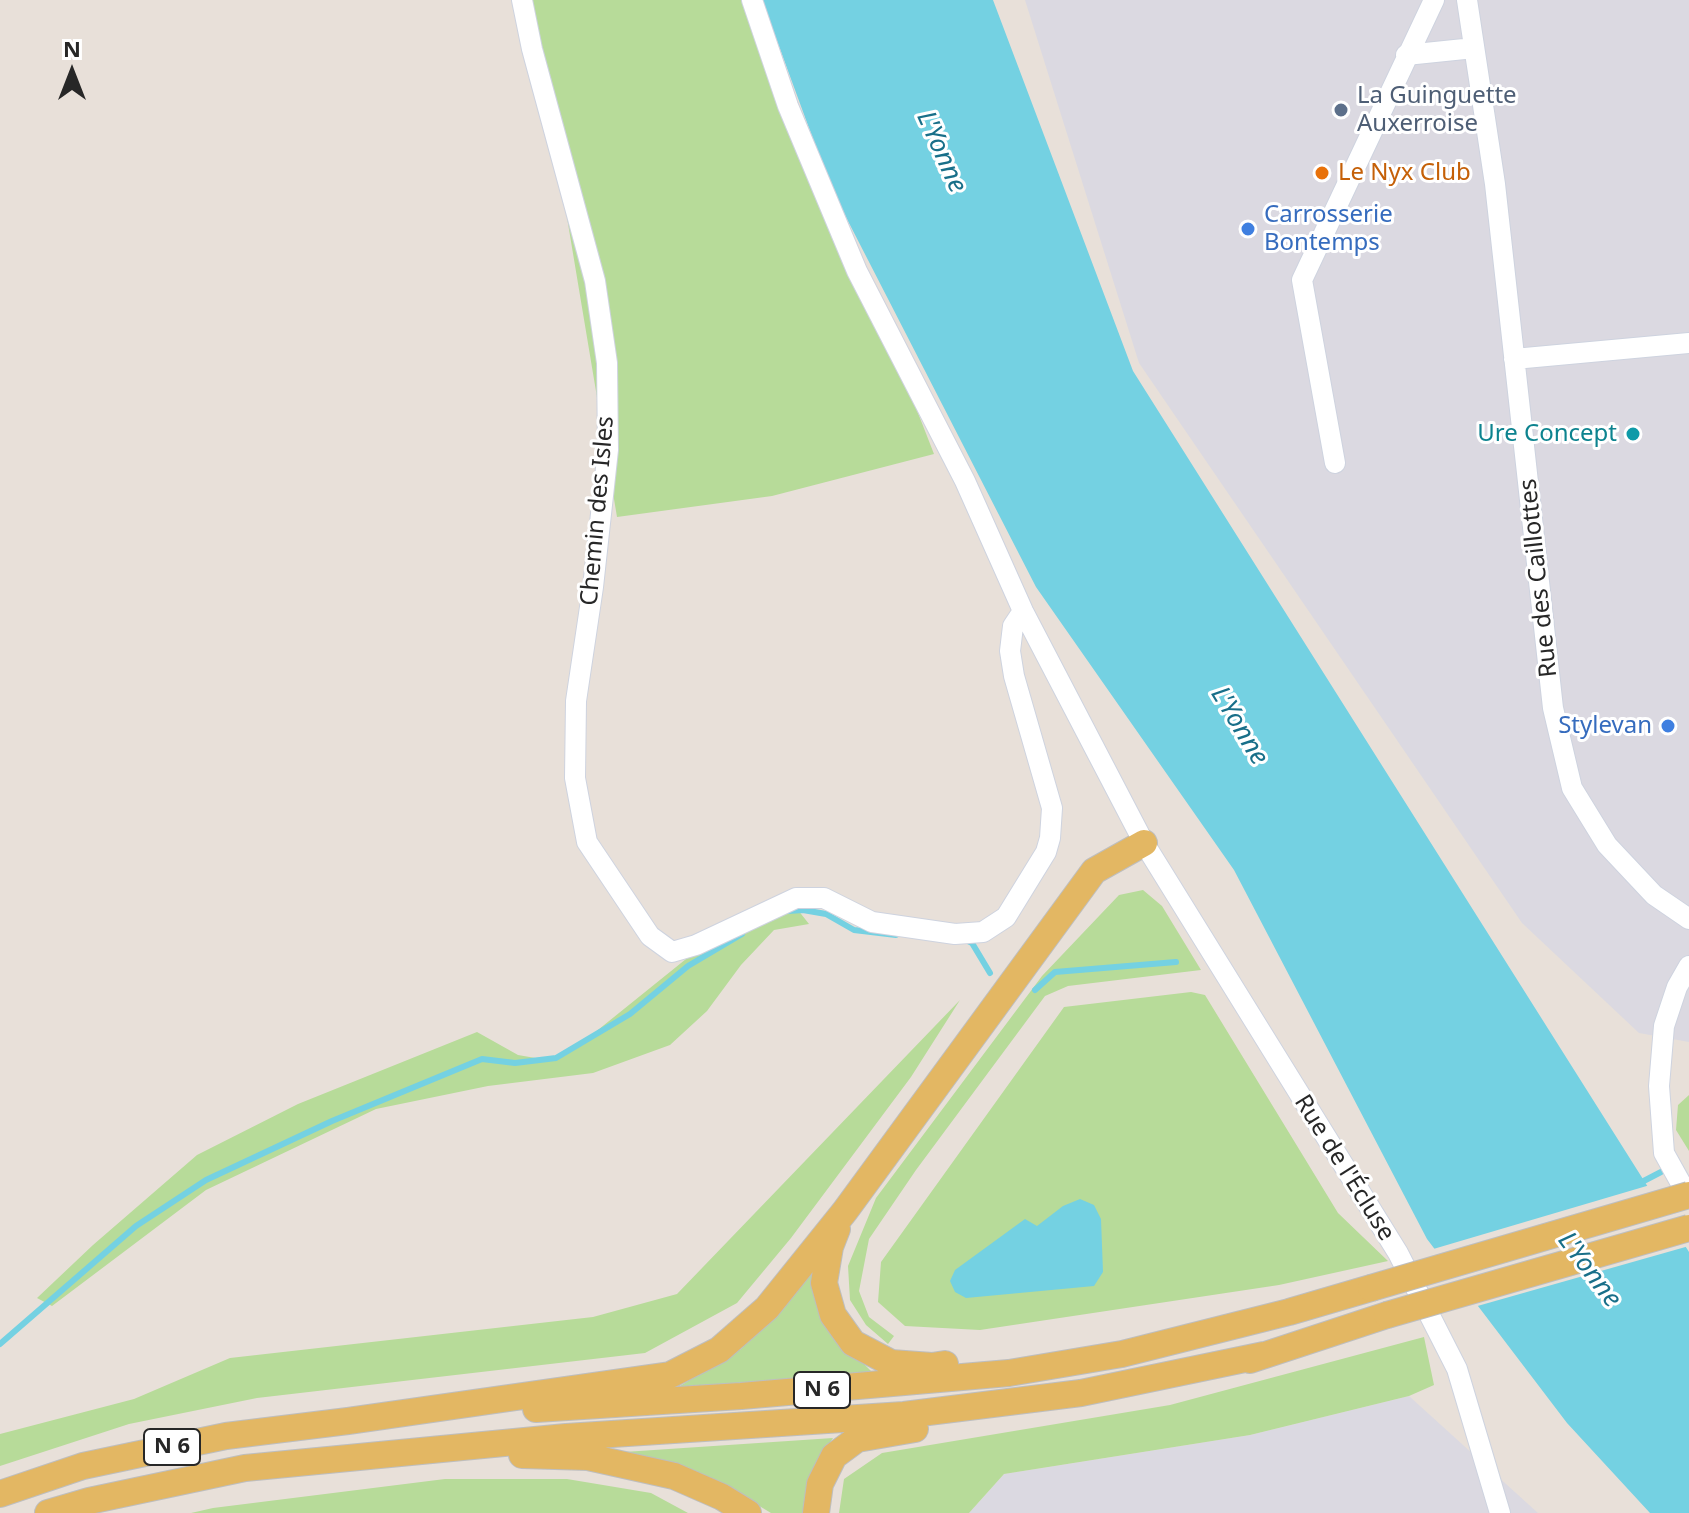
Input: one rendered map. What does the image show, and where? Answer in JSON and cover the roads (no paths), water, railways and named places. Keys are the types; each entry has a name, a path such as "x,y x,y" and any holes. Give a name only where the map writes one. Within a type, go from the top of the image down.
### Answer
{"main road":[{"path":"348,1421 670,1375 719,1350 767,1308 845,1211 1094,871 1144,843"},
{"name":"N 6","path":"0,1494 83,1466 212,1439 348,1421 741,1396 1009,1373 1122,1354 1289,1312 1689,1196"},
{"path":"845,1211 830,1247 824,1283 833,1315 853,1343 891,1363 932,1366 1289,1312"},
{"name":"N 6","path":"48,1513 89,1501 245,1468 566,1437 904,1415 1081,1393 1264,1355 1387,1315 1689,1228"},
{"path":"816,1513 820,1484 834,1456 857,1439 1080,1404 1184,1383 1264,1355"},
{"path":"411,1451 588,1457 674,1476 722,1497 748,1513"}],"street":[{"name":"Chemin des Isles","path":"522,0 532,49 595,281 607,363 608,450 593,587 576,701 575,778 587,842 650,936 672,952 696,945 796,898 824,898 872,922 955,934 983,932 1006,917 1046,852 1052,808 1014,676 1010,651 1013,626 1023,611"},
{"name":"Rue de l'Écluse","path":"752,0 788,106 857,271 965,481 1023,611 1144,843 1398,1253 1457,1369 1500,1513"},
{"path":"1335,463 1302,280 1434,0"},
{"name":"Rue des Caillottes","path":"1467,0 1495,184 1553,708 1572,788 1607,845 1654,895 1689,919"},
{"path":"1406,55 1474,48"},
{"path":"1514,359 1689,343"},
{"path":"1689,966 1677,987 1664,1026 1659,1086 1664,1153 1689,1196"}],"water":[{"name":"L'Yonne","path":"762,0 993,0 1133,371 1689,1252 1689,1513 1650,1513 1567,1423 1427,1239 1234,870 1036,587 831,188"},
{"path":"1080,1199 1094,1205 1101,1219 1103,1272 1094,1286 966,1298 955,1292 950,1281 955,1270 1025,1219 1037,1226 1063,1206"}],"waterway":[{"path":"788,911 826,914 854,930 896,935"},
{"path":"0,1344 136,1226 206,1180 332,1121 482,1059 515,1063 556,1058 630,1014 688,966 742,934"},
{"path":"966,940 972,943 990,973"},
{"path":"1035,990 1055,972 1176,962"},
{"path":"1636,1185 1661,1172"}],"place":[{"name":"La Guinguette Auxerroise","path":"1341,110"},
{"name":"Le Nyx Club","path":"1322,173"},
{"name":"Carrosserie Bontemps","path":"1248,229"},
{"name":"Ure Concept","path":"1633,434"},
{"name":"Stylevan","path":"1668,726"}]}
